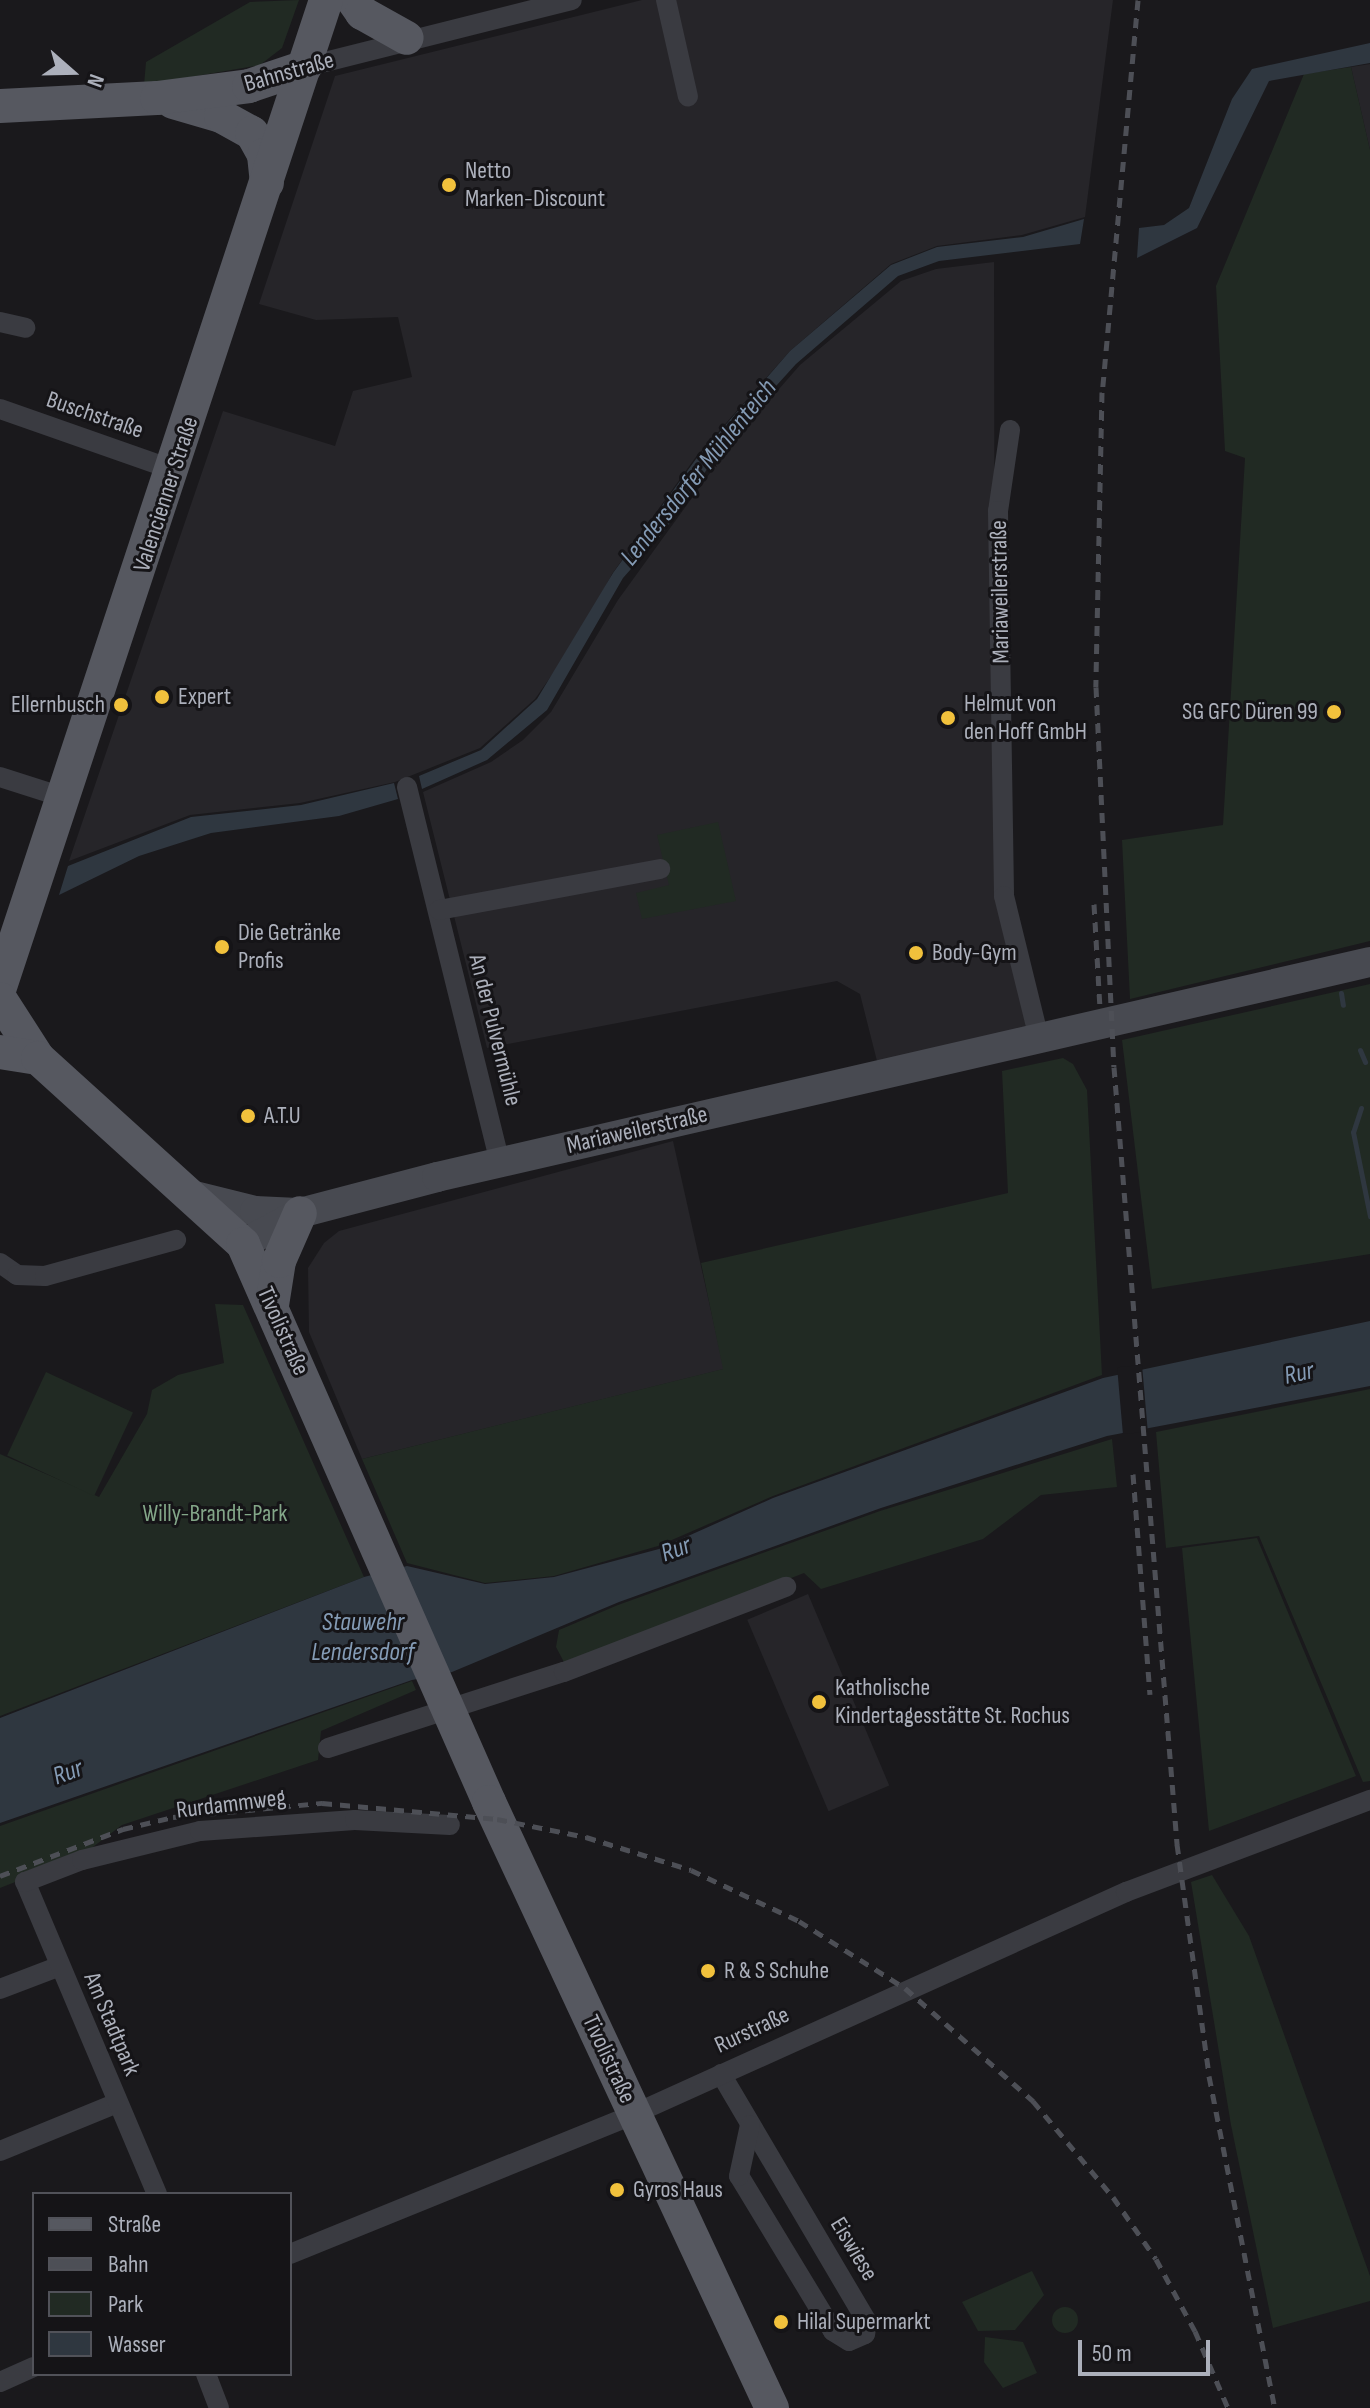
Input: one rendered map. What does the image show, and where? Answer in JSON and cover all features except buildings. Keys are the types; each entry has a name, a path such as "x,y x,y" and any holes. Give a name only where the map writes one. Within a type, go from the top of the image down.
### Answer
{"main road":[{"name":"Valencienner Straße","path":"0,987 66,798 326,0"},
{"path":"353,0 362,13 407,38"},
{"name":"Bahnstraße","path":"0,106 157,98 249,86 305,67"},
{"path":"157,98 221,116 252,133 264,155 267,183"},
{"name":"Mariaweilerstraße","path":"243,1244 300,1213 500,1162 1370,962"},
{"name":"Tivolistraße","path":"0,999 38,1058 195,1196 243,1244 447,1703 772,2408"},
{"path":"0,1052 38,1058"},
{"path":"195,1196 255,1211 300,1213 279,1261 272,1305"}],"street":[{"name":"Bahnstraße","path":"305,67 407,38 572,0"},
{"path":"666,0 688,97"},
{"path":"0,322 25,328"},
{"name":"Buschstraße","path":"0,409 174,470"},
{"name":"Mariaweilerstraße","path":"1010,430 998,511 1004,896 1039,1038"},
{"path":"0,777 66,798"},
{"name":"An der Pulvermühle","path":"407,787 500,1162"},
{"path":"439,910 660,869"},
{"path":"0,1263 17,1275 45,1276 176,1240"},
{"path":"328,1748 447,1703 564,1672 786,1587"},
{"name":"Rurstraße","path":"292,2253 634,2114 1126,1892 1370,1800"},
{"name":"Rurdammweg","path":"25,1882 82,1860 200,1831 355,1820 450,1825"},
{"name":"Am Stadtpark","path":"25,1882 156,2192"},
{"name":"Am Stadtpark","path":"0,1989 60,1966"},
{"name":"Eiswiese","path":"721,2074 867,2322 865,2334 849,2341 833,2331 739,2176 750,2125"},
{"name":"Am Stadtpark","path":"0,2151 117,2103"},
{"path":"0,2382 32,2368"},
{"path":"207,2376 219,2408"}],"shaded area":[{"path":"642,0 1113,0 1085,217 1022,235 937,246 891,264 790,351 695,458 612,574 580,635 535,699 480,748 395,782 300,803 190,815 69,861 223,411 335,446 353,391 412,377 398,317 316,320 259,304 335,76"},
{"path":"1370,64 1370,150 1351,67"},
{"path":"994,262 995,890 1027,1030 877,1061 860,994 837,981 487,1048 423,792 491,762 523,740 551,712 618,600 731,444 800,365 901,281 936,269"},
{"path":"673,1141 724,1369 362,1459 309,1332 308,1268 324,1243 339,1231"},
{"name":"Katholische Kindertagesstätte St. Rochus","path":"808,1594 889,1785 829,1811 747,1620"}],"green space":[{"path":"299,0 282,48 260,65 144,85 146,62 250,2"},
{"path":"1351,67 1370,150 1370,941 1130,999 1122,840 1223,825 1245,458 1225,451 1216,286 1304,74"},
{"path":"718,822 736,901 642,919 636,893 669,885 657,835"},
{"path":"1370,984 1370,1254 1152,1289 1122,1040"},
{"path":"1063,1058 1073,1064 1087,1090 1102,1375 773,1496 658,1546 554,1576 485,1583 407,1563 362,1459 723,1369 701,1263 1008,1193 1002,1071"},
{"name":"Willy-Brandt-Park","path":"215,1304 243,1305 364,1577 0,1716 0,1454 99,1497 147,1414 152,1390 178,1375 224,1363"},
{"path":"46,1372 133,1413 94,1496 7,1455"},
{"path":"1370,1389 1370,1781 1363,1782 1259,1536 1166,1548 1156,1432"},
{"path":"1112,1439 1117,1487 1041,1495 983,1539 821,1589 804,1573 566,1666 556,1647 559,1630 618,1605 880,1511"},
{"path":"1257,1538 1356,1776 1209,1831 1182,1548"},
{"path":"412,1681 416,1690 321,1731 318,1760 122,1825 81,1856 0,1888 0,1826"},
{"path":"1212,1875 1249,1936 1370,2276 1370,2301 1273,2328 1231,2125 1191,1882"},
{"path":"1032,2271 1044,2295 1015,2330 978,2331 962,2302"},
{"path":"1065,2307 1074,2311 1078,2320 1074,2329 1065,2333 1056,2329 1052,2320 1056,2311"},
{"path":"985,2337 1023,2342 1037,2373 1003,2388 984,2362"}],"water":[{"path":"1370,43 1370,63 1269,81 1197,228 1137,258 1139,228 1164,225 1189,208 1232,99 1252,69"},
{"name":"Lendersdorfer Mühlenteich","path":"1084,219 1080,244 939,261 898,276 796,364 728,439 662,534 623,578 547,710 487,760 422,789 419,776 481,750 537,699 613,573 696,459 790,351 891,265 937,247 1023,237"},
{"path":"394,783 398,799 339,816 211,833 139,856 59,895 68,866 191,817 301,805"},
{"name":"Stauwehr Lendersdorf","path":"1370,1321 1370,1386 1107,1436 881,1508 619,1602 452,1672 412,1680 0,1823 0,1718 364,1577 407,1566 485,1584 554,1577 659,1549 773,1498 1103,1378"}],"pier":[{"path":"1142,1365 1148,1432 1123,1434 1117,1367"}],"waterway":[{"path":"1341,993 1343,1005"},
{"path":"1360,1050 1365,1062"},
{"path":"1361,1108 1353,1132 1370,1216"}],"railway":[{"path":"1138,0 1102,392 1096,687 1114,1067 1177,1844 1209,2076 1275,2408"},
{"path":"1094,904 1100,1007"},
{"path":"1133,1474 1150,1694"},
{"path":"0,1876 123,1829 173,1817 322,1803 497,1819 586,1837 691,1870 799,1921 905,1988 1033,2101 1113,2197 1156,2259 1195,2331 1228,2408"}],"place":[{"name":"Netto Marken-Discount","path":"449,185"},
{"name":"Expert","path":"162,697"},
{"name":"Ellernbusch","path":"121,705"},
{"name":"SG GFC Düren 99","path":"1334,712"},
{"name":"Helmut von den Hoff GmbH","path":"948,718"},
{"name":"Die Getränke Profis","path":"222,947"},
{"name":"Body-Gym","path":"916,953"},
{"name":"A.T.U","path":"248,1116"},
{"name":"Katholische Kindertagesstätte St. Rochus","path":"819,1702"},
{"name":"R & S Schuhe","path":"708,1971"},
{"name":"Gyros Haus","path":"617,2190"},
{"name":"Hilal Supermarkt","path":"781,2322"}],"water label":[{"name":"Rur","path":"1299,1374"},
{"name":"Rur","path":"676,1550"},
{"name":"Rur","path":"68,1773"}]}
